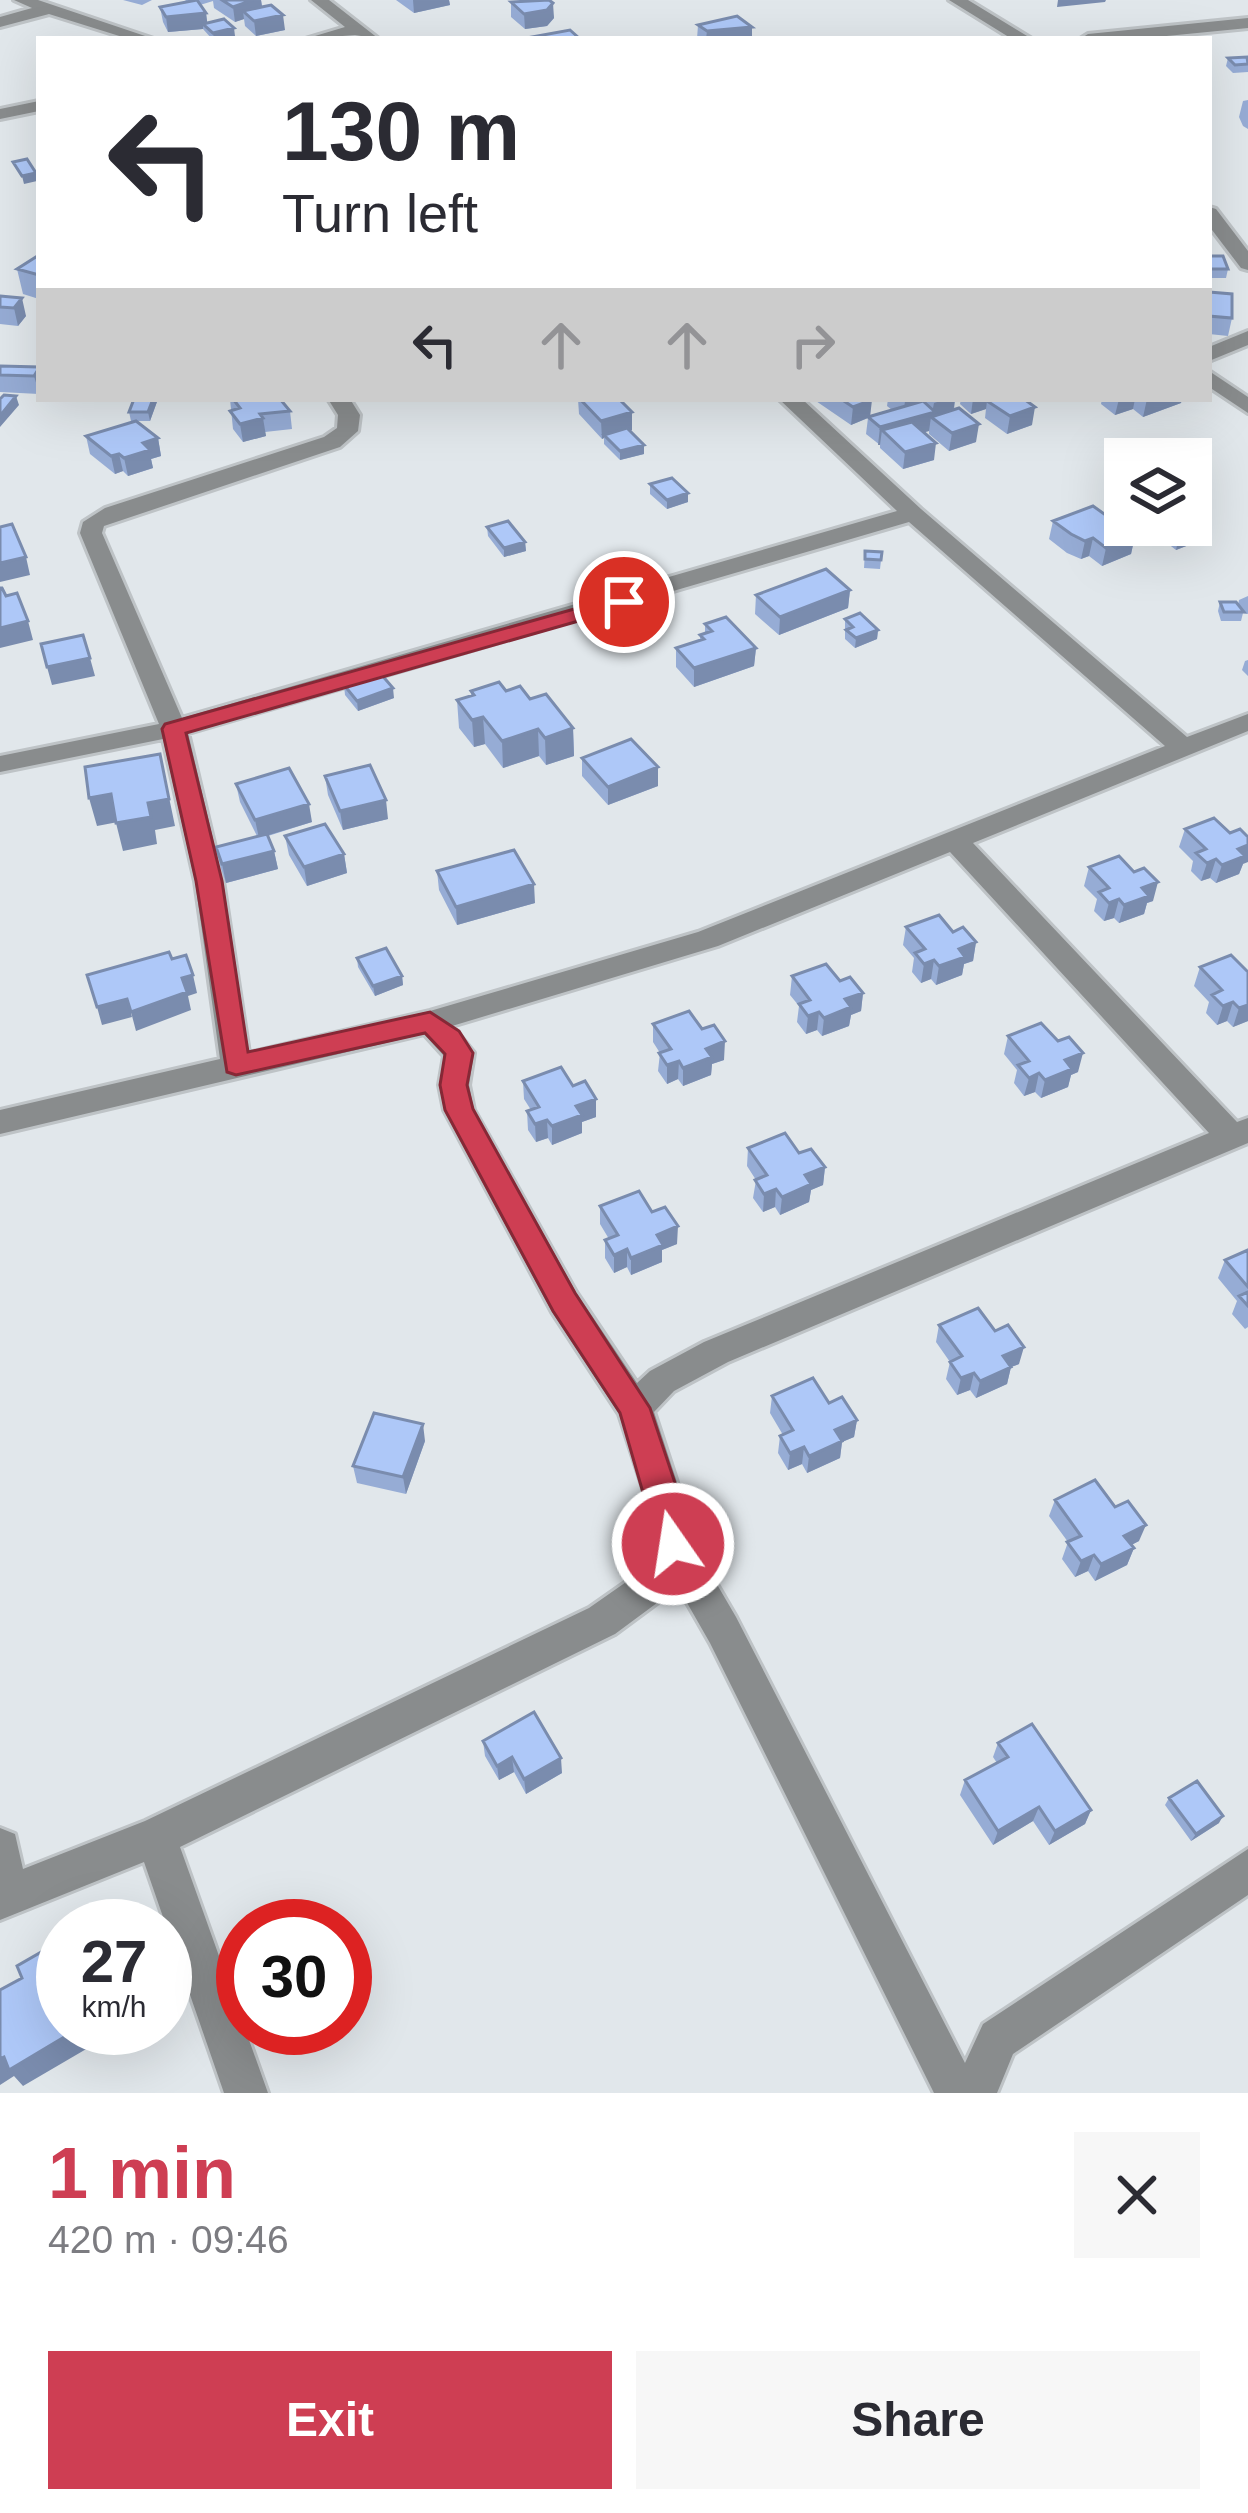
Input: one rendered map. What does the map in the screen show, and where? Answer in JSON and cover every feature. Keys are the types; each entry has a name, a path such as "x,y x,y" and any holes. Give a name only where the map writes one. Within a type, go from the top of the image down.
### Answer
{"street":[{"path":"22,0 135,36"},
{"path":"320,0 365,34"},
{"path":"957,0 1019,36"},
{"path":"0,22 44,10"},
{"path":"1116,36 1248,22"},
{"path":"0,114 36,107"},
{"path":"1212,217 1248,264"},
{"path":"1212,354 1248,337"},
{"path":"1212,379 1248,407"},
{"path":"236,1065 209,881 173,729 92,533 94,522 332,442 347,431 349,415 341,402"},
{"path":"793,402 913,514 1182,747"},
{"path":"0,764 173,729 913,514"},
{"path":"0,1122 430,1022 709,939 1248,722"},
{"path":"634,1408 662,1381 716,1352 1240,1134 953,839"},
{"path":"430,1022 459,1053 454,1085 459,1110 564,1302 634,1408 669,1513 673,1544 723,1630 957,2093"},
{"path":"0,1849 2,1898 156,1837 602,1621 652,1585 673,1544"},
{"path":"156,1837 246,2093"},
{"path":"975,2093 998,2039 1248,1870"}],"building":[{"path":"197,0 206,13 166,17 160,7"},
{"path":"222,0 253,0 233,7"},
{"path":"511,2 553,3 547,10 524,14"},
{"path":"271,5 283,15 254,21 243,11"},
{"path":"737,16 752,27 707,31 698,25"},
{"path":"224,19 234,28 213,33 203,24"},
{"path":"570,30 577,36 537,36"},
{"path":"1247,57 1248,64 1235,65 1228,58"},
{"path":"27,159 36,173 22,176 13,162"},
{"path":"1212,256 1223,256 1228,269 1212,269"},
{"path":"36,257 36,274 17,269"},
{"path":"1212,292 1232,294 1232,318 1212,316"},
{"path":"0,296 22,298 14,308 0,307"},
{"path":"0,366 36,367 34,376 0,375"},
{"path":"16,396 0,416 0,399"},
{"path":"133,402 152,402 148,412 129,412"},
{"path":"235,402 282,402 290,411 260,414 263,418 240,424 230,411 240,408"},
{"path":"583,402 622,402 632,412 601,421"},
{"path":"920,402 935,412 880,427 868,417"},
{"path":"989,402 1028,402 1035,407 1010,416"},
{"path":"959,408 979,424 952,433 931,417"},
{"path":"136,421 158,438 143,443 150,450 124,458 111,456 86,436"},
{"path":"912,422 936,443 905,452 882,430"},
{"path":"627,428 644,445 620,451 604,435"},
{"path":"672,478 688,493 667,500 650,484"},
{"path":"1093,506 1104,514 1104,546 1111,546 1106,548 1093,538 1085,541 1053,521"},
{"path":"508,521 525,542 504,548 487,527"},
{"path":"12,524 26,557 0,563 0,527"},
{"path":"865,551 882,552 881,560 865,559"},
{"path":"826,569 850,590 780,617 756,595"},
{"path":"0,588 6,596 17,593 28,621 0,628"},
{"path":"1220,602 1236,602 1244,612 1224,612"},
{"path":"860,613 878,630 856,638 846,630 853,627 845,619"},
{"path":"726,617 756,648 694,668 676,648 704,639 700,635 712,631 705,624"},
{"path":"83,635 90,658 47,667 41,644"},
{"path":"380,673 393,688 357,701 344,685"},
{"path":"499,682 506,691 520,686 530,699 546,694 573,728 545,738 538,729 502,741 483,717 472,720 457,700"},
{"path":"631,739 658,767 608,787 582,758"},
{"path":"160,754 169,799 148,803 151,817 116,823 111,794 89,798 85,767"},
{"path":"370,765 386,800 340,811 325,776"},
{"path":"289,768 309,804 255,820 236,784"},
{"path":"1214,818 1230,833 1240,829 1248,837 1248,845 1238,849 1245,856 1222,865 1216,859 1207,863 1196,853 1206,849 1185,829"},
{"path":"325,824 344,854 304,867 285,836"},
{"path":"267,834 274,851 222,864 216,847"},
{"path":"514,850 534,884 456,907 437,871"},
{"path":"1119,856 1134,872 1144,868 1158,882 1142,888 1149,896 1124,905 1119,899 1109,903 1099,892 1109,888 1089,867"},
{"path":"939,915 953,932 963,927 976,942 959,949 965,957 939,966 934,960 924,964 915,953 925,949 906,927"},
{"path":"386,948 402,976 373,986 357,958"},
{"path":"169,952 172,959 186,955 193,975 182,978 187,992 131,1012 127,999 97,1007 87,975"},
{"path":"1231,955 1248,972 1248,1005 1239,1008 1233,1002 1223,1006 1212,995 1222,990 1200,967"},
{"path":"826,964 840,981 850,977 863,993 845,999 851,1007 824,1018 819,1012 808,1016 799,1004 810,1000 792,976"},
{"path":"689,1011 702,1029 714,1025 725,1041 706,1049 712,1057 683,1068 679,1061 667,1065 659,1053 671,1049 653,1024"},
{"path":"1041,1023 1058,1041 1069,1037 1083,1053 1065,1060 1072,1069 1045,1080 1039,1073 1029,1078 1018,1065 1029,1061 1008,1036"},
{"path":"561,1067 573,1086 585,1081 596,1099 576,1106 582,1115 552,1126 547,1120 535,1124 527,1111 539,1107 523,1081"},
{"path":"785,1133 799,1153 811,1149 825,1167 805,1175 811,1184 782,1197 776,1189 764,1194 755,1180 767,1175 748,1148"},
{"path":"639,1191 652,1212 665,1207 678,1226 657,1235 663,1245 631,1258 627,1249 614,1255 605,1240 618,1235 600,1206"},
{"path":"1248,1250 1248,1287 1225,1260"},
{"path":"978,1308 995,1331 1008,1325 1024,1347 1003,1356 1011,1367 980,1381 974,1373 961,1378 950,1362 962,1356 939,1325"},
{"path":"813,1378 829,1403 842,1397 857,1420 835,1430 842,1441 809,1456 804,1447 790,1453 780,1436 793,1430 772,1396"},
{"path":"374,1413 423,1424 403,1477 353,1466"},
{"path":"1095,1480 1115,1507 1128,1501 1146,1525 1124,1536 1134,1548 1101,1564 1094,1555 1081,1561 1067,1542 1081,1536 1055,1500"},
{"path":"534,1712 561,1758 524,1779 512,1757 497,1766 483,1741"},
{"path":"1032,1724 1091,1810 1055,1831 1039,1807 998,1831 965,1780 1008,1757 998,1743"},
{"path":"1197,1781 1223,1816 1196,1834 1169,1798"},
{"path":"36,1955 36,2054 9,2070 4,2057 0,2059 0,1990 22,1978 17,1966"}],"route":[{"path":"624,602 173,729 209,881 236,1065 430,1022 450,1038 459,1053 454,1085 459,1110 526,1225 564,1302 634,1408 669,1513 673,1544"}]}
